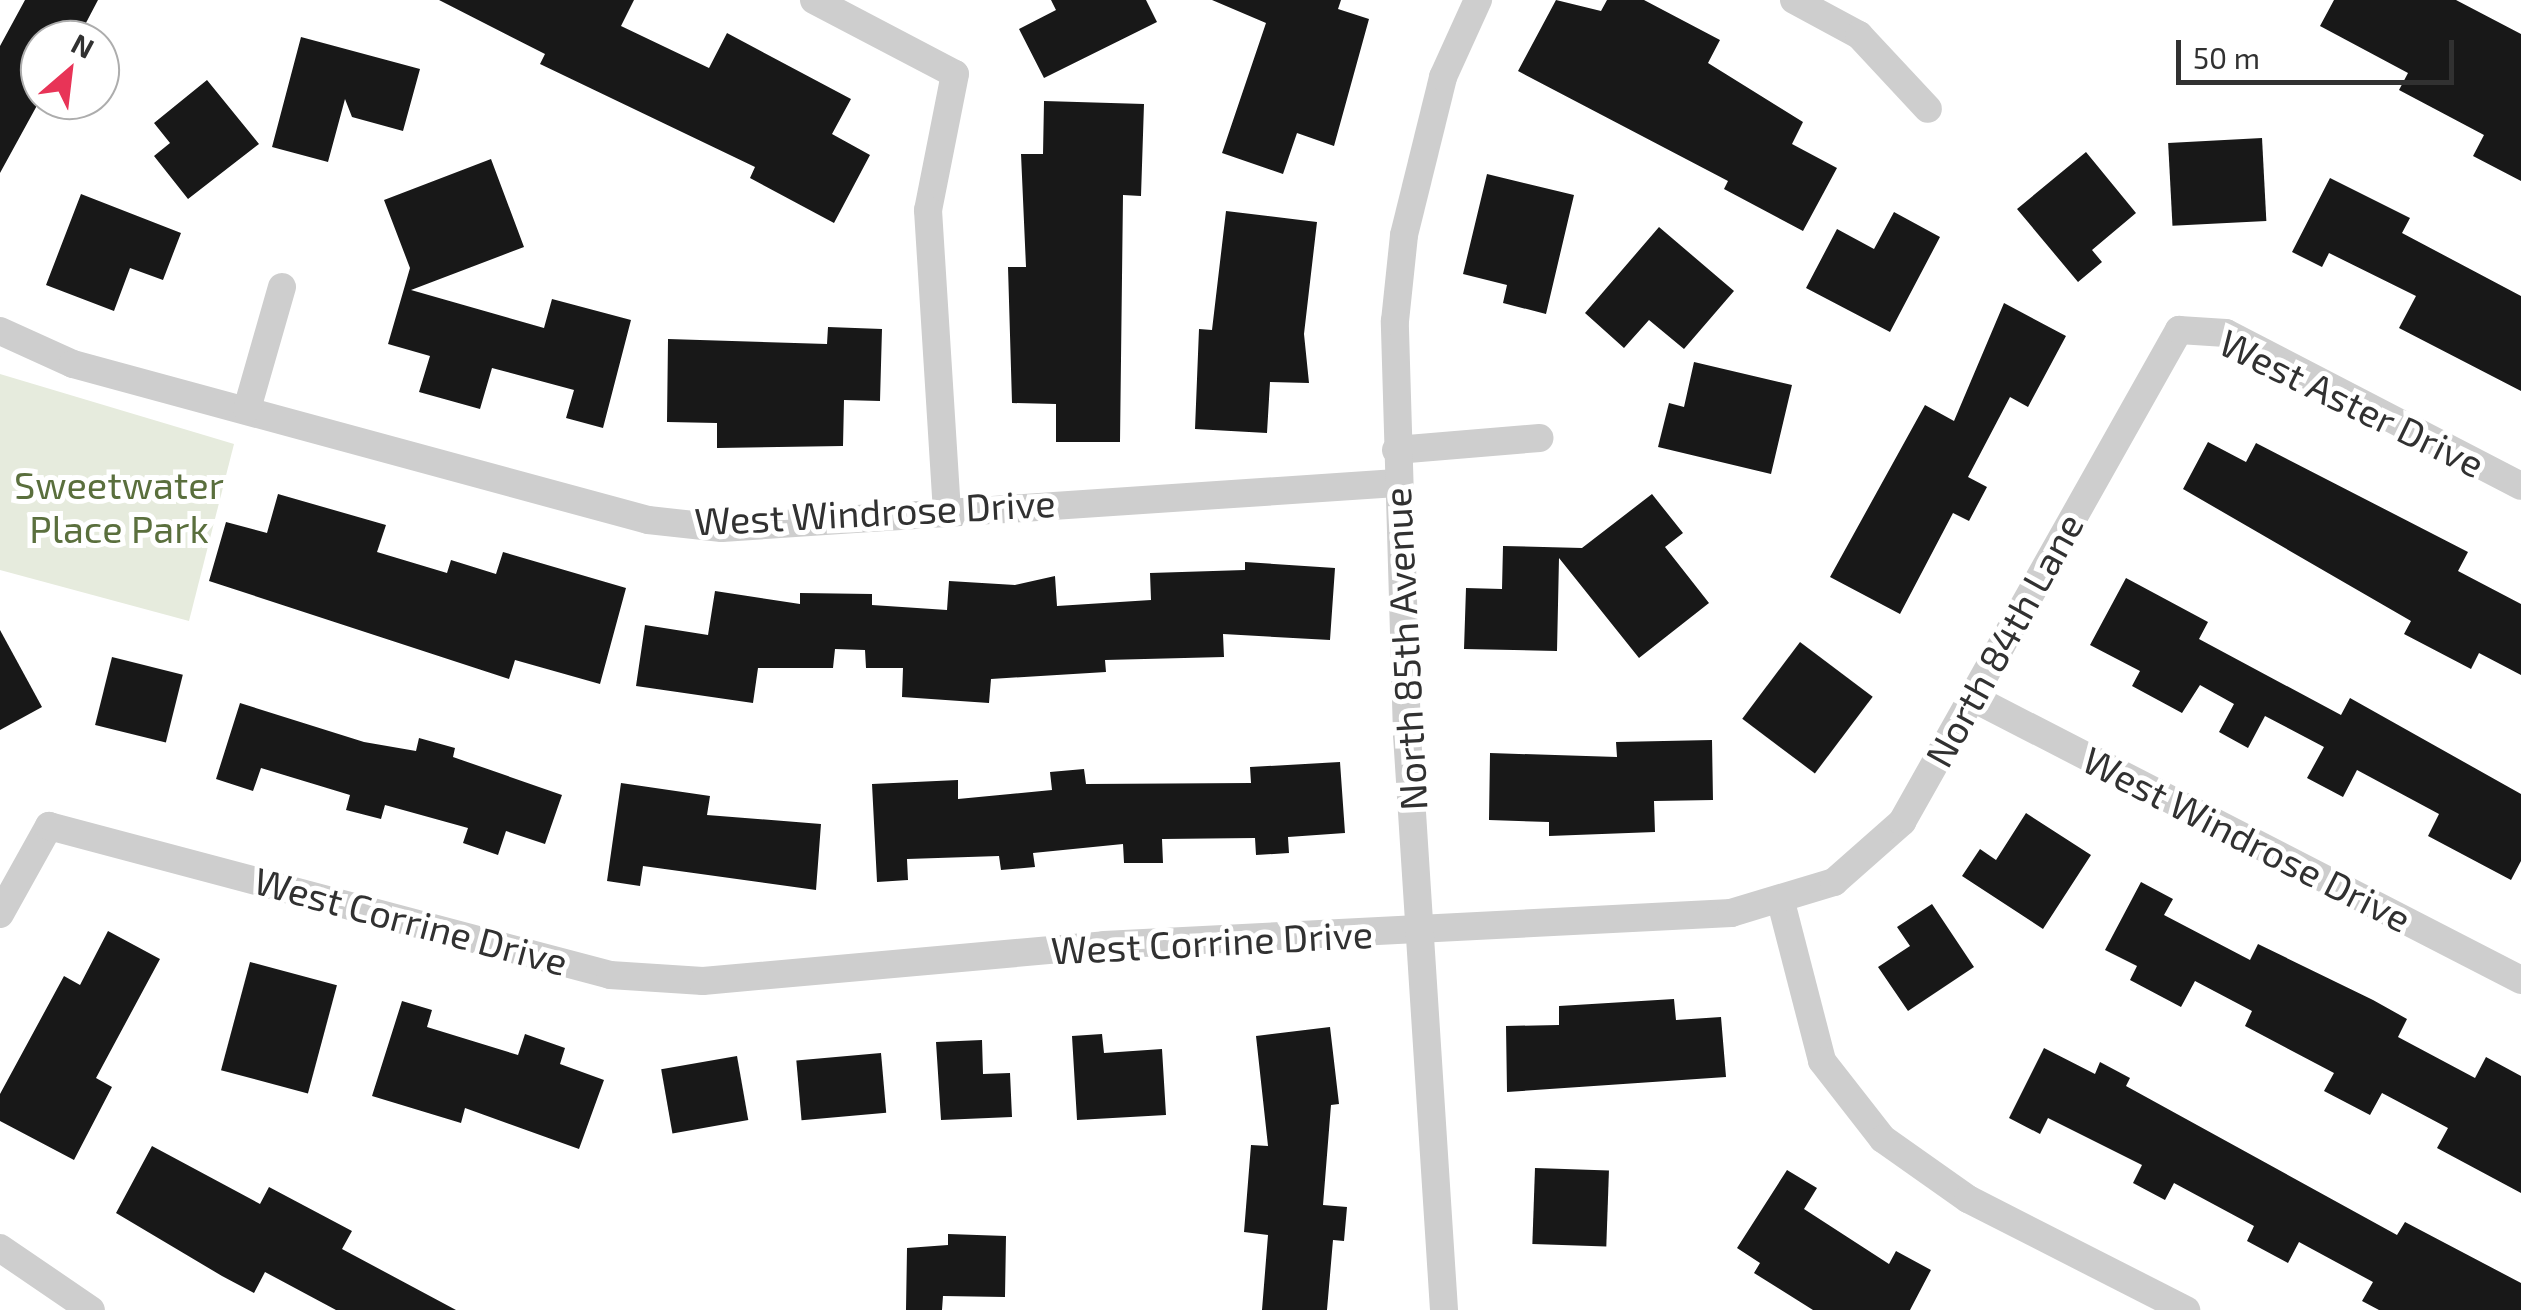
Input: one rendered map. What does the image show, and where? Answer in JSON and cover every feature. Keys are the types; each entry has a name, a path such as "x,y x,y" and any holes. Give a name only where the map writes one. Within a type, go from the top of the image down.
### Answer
{"street":[{"path":"814,0 956,74 928,210 948,510"},
{"name":"North 85th Avenue","path":"1444,1310 1396,450 1404,235 1443,77 1478,0"},
{"path":"1794,0 1859,34 1928,110"},
{"path":"247,409 282,287"},
{"name":"West Aster Drive","path":"2180,330 2226,333 2521,486"},
{"name":"North 84th Lane","path":"1781,902 1834,882 1872,853 1902,822 2180,330"},
{"name":"West Windrose Drive","path":"0,331 73,364 648,520 722,528 1397,483"},
{"path":"1396,450 1538,438"},
{"name":"West Windrose Drive","path":"1973,698 2521,980"},
{"name":"West Corrine Drive","path":"0,914 49,826 610,975 703,981 1104,945 1421,932 1781,902"},
{"path":"1781,902 1822,1061 1883,1140 1968,1199 2186,1310"},
{"path":"0,1248 91,1310"}],"green space":[{"name":"Sweetwater Place Park","path":"0,374 234,444 189,621 0,570"}],"building":[{"path":"25,0 98,0 88,20 20,20 20,120 29,120 0,173 0,46"},
{"path":"439,0 634,0 621,26 709,68 727,33 851,99 832,134 870,155 834,223 750,178 755,167 540,64 545,54"},
{"path":"1051,0 1146,0 1157,22 1044,78 1019,29 1056,10"},
{"path":"1212,0 1341,0 1338,9 1369,19 1334,146 1297,133 1283,174 1222,153 1266,23"},
{"path":"1556,0 1601,11 1607,0 1644,0 1720,40 1708,63 1803,122 1792,144 1837,168 1803,231 1724,189 1728,181 1518,71"},
{"path":"2334,0 2456,0 2521,34 2521,181 2473,156 2484,135 2399,90 2408,73 2320,26"},
{"path":"301,37 420,69 403,131 352,117 345,99 328,162 272,147"},
{"path":"207,80 259,144 188,199 154,156 170,143 154,123"},
{"path":"1044,101 1144,104 1141,196 1123,195 1120,442 1056,442 1056,404 1012,403 1008,267 1026,267 1021,154 1043,154"},
{"path":"2262,138 2266,221 2172,226 2168,143"},
{"path":"2086,152 2136,213 2092,250 2102,262 2078,282 2017,209"},
{"path":"491,159 524,247 411,290 544,328 552,299 631,320 603,428 566,418 574,390 492,368 480,409 419,392 430,356 388,344 410,268 384,200"},
{"path":"1487,174 1574,195 1546,314 1503,303 1507,285 1463,274"},
{"path":"2330,178 2410,218 2402,233 2521,296 2521,391 2399,328 2416,296 2329,253 2322,267 2292,252"},
{"path":"81,194 181,233 163,280 130,268 114,311 46,285"},
{"path":"1226,211 1317,222 1304,334 1309,383 1270,382 1267,433 1195,429 1199,329 1212,330"},
{"path":"1894,212 1940,237 1890,332 1806,288 1837,229 1874,249"},
{"path":"1659,227 1734,291 1684,349 1649,320 1624,348 1585,313"},
{"path":"2004,303 2066,336 2028,407 2010,397 1968,477 1987,487 1969,521 1953,513 1900,614 1830,577 1925,405 1954,421"},
{"path":"828,327 882,329 880,401 844,400 843,446 717,448 717,423 667,422 668,339 827,344"},
{"path":"1694,362 1792,385 1771,474 1658,447 1669,403 1684,407"},
{"path":"2208,442 2246,462 2256,443 2468,552 2458,571 2521,604 2521,675 2479,653 2471,669 2404,634 2411,621 2183,489"},
{"path":"278,494 386,525 377,552 447,573 451,560 496,574 503,552 626,588 600,684 515,660 509,679 209,581 226,522 267,533"},
{"path":"1652,494 1683,533 1665,547 1709,603 1639,658 1559,558 1557,651 1464,649 1466,588 1502,589 1503,546 1582,548"},
{"path":"1245,562 1335,568 1330,640 1223,634 1224,657 1105,660 1106,672 991,679 989,703 902,697 903,668 866,668 865,650 835,649 833,668 758,668 753,703 636,686 645,625 708,635 715,591 800,604 800,593 872,594 872,605 947,610 949,581 1015,585 1055,576 1057,606 1151,600 1150,573 1245,570"},
{"path":"2126,578 2208,622 2199,639 2341,715 2350,698 2521,794 2521,861 2511,880 2428,836 2439,814 2357,770 2343,797 2307,778 2324,747 2265,716 2248,748 2219,732 2234,704 2200,685 2182,713 2132,686 2140,671 2090,645"},
{"path":"0,630 42,707 0,730"},
{"path":"1800,642 1873,697 1815,773 1742,719"},
{"path":"112,657 183,675 166,743 95,725"},
{"path":"240,703 364,742 416,751 419,738 455,748 453,757 562,795 545,844 506,831 498,855 463,843 468,828 385,805 381,819 346,810 350,795 261,768 253,791 216,779"},
{"path":"1712,740 1713,800 1654,801 1655,832 1549,836 1549,822 1489,820 1490,753 1617,757 1616,742"},
{"path":"1340,762 1345,833 1288,837 1289,853 1256,855 1255,838 1162,839 1163,863 1124,863 1123,844 1033,853 1035,867 1001,870 999,856 907,859 908,880 877,882 872,784 958,780 958,799 1052,790 1050,772 1084,769 1086,784 1251,783 1250,767"},
{"path":"621,783 710,796 707,815 821,824 816,890 643,866 640,886 607,881"},
{"path":"2026,813 2091,855 2043,929 1962,876 1980,849 1996,860"},
{"path":"2141,882 2173,899 2164,915 2250,960 2258,944 2373,1000 2407,1019 2398,1037 2475,1078 2486,1057 2521,1076 2521,1193 2437,1148 2448,1128 2382,1093 2370,1115 2324,1091 2334,1073 2245,1026 2252,1011 2195,981 2181,1007 2130,980 2137,966 2105,950"},
{"path":"1932,904 1974,967 1908,1011 1878,967 1910,946 1897,927"},
{"path":"108,931 160,959 96,1078 112,1087 74,1160 0,1121 0,1094 64,976 80,985"},
{"path":"250,962 337,985 308,1093 221,1070"},
{"path":"1674,999 1676,1020 1721,1017 1726,1077 1507,1092 1506,1026 1559,1025 1559,1006"},
{"path":"402,1001 432,1010 427,1027 518,1055 525,1034 565,1048 560,1064 604,1080 579,1149 465,1108 461,1123 372,1096"},
{"path":"1330,1027 1339,1104 1331,1105 1323,1205 1347,1207 1344,1241 1333,1240 1327,1310 1262,1310 1268,1235 1244,1232 1251,1145 1268,1146 1256,1036"},
{"path":"1102,1034 1104,1053 1162,1049 1166,1115 1077,1120 1072,1036"},
{"path":"982,1040 983,1074 1010,1073 1012,1117 941,1120 936,1042"},
{"path":"2044,1048 2095,1074 2100,1062 2130,1078 2126,1086 2397,1235 2405,1222 2521,1283 2521,1310 2379,1310 2362,1301 2373,1282 2299,1242 2288,1263 2247,1241 2254,1226 2174,1183 2165,1200 2133,1183 2142,1165 2048,1118 2040,1134 2009,1118"},
{"path":"881,1053 886,1113 802,1120 796,1060"},
{"path":"737,1056 748,1120 672,1133 661,1069"},
{"path":"152,1146 260,1204 269,1187 352,1231 342,1249 456,1310 336,1310 265,1272 254,1293 222,1276 116,1213"},
{"path":"1535,1168 1609,1171 1606,1247 1532,1244"},
{"path":"1787,1170 1817,1188 1804,1209 1889,1264 1896,1251 1931,1270 1910,1310 1813,1310 1754,1273 1760,1263 1737,1248"},
{"path":"948,1234 1006,1236 1005,1297 943,1296 942,1310 906,1310 907,1248 948,1245"}]}
